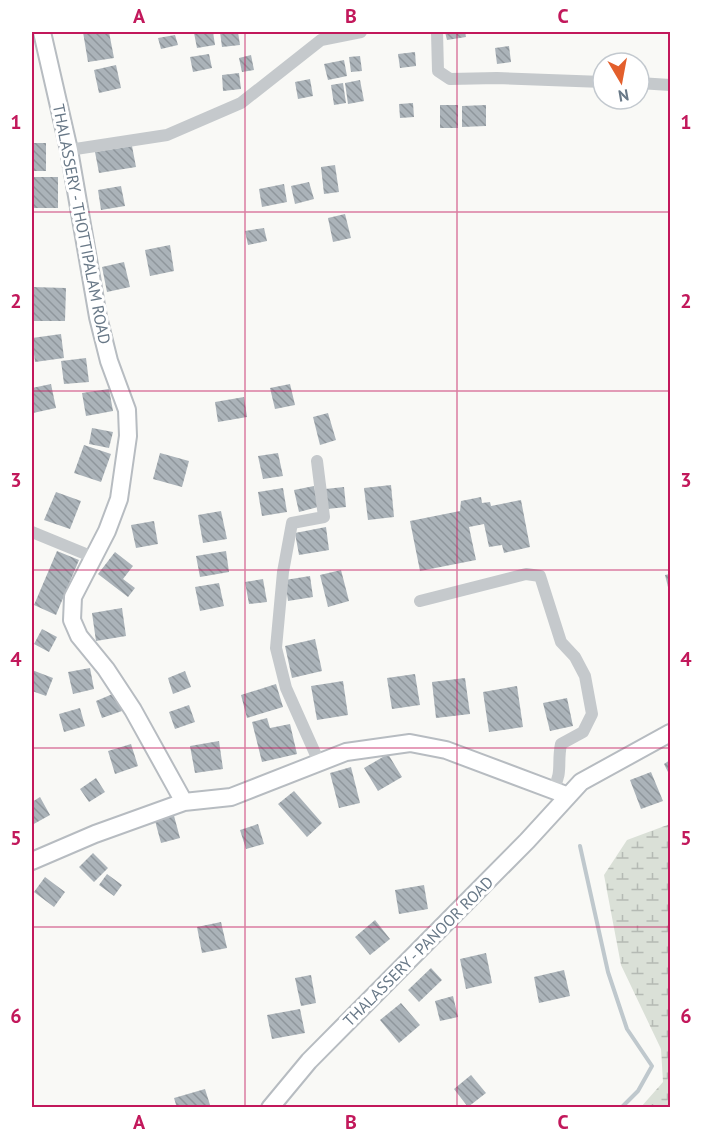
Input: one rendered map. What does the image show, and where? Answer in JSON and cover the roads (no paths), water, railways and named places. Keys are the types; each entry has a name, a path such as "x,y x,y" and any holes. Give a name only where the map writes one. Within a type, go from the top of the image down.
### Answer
{"main road":[{"name":"THALASSERY - THOTTIPALAM ROAD","path":"42,32 69,150 98,317 109,361 127,410 128,436 119,499 74,597 72,620 79,636 106,669 133,710 184,802"},
{"name":"THALASSERY - PANOOR ROAD","path":"270,1107 309,1061 527,841 560,792 670,733"},
{"path":"32,861 95,834 184,802 231,797 346,752 410,743 446,750 560,792"}],"street":[{"path":"69,150 167,135 241,103 319,36 361,32"},
{"path":"436,32 438,71 450,79 497,78 591,82"},
{"path":"651,84 670,85"},
{"path":"317,461 324,517 292,523 283,572 276,648 286,688 319,762"},
{"path":"32,532 93,557"},
{"path":"420,601 525,574 540,576 561,642 575,657 585,676 592,714 584,732 561,744 558,756 561,774 560,792"}],"waterway":[{"path":"580,846 608,972 627,1029 652,1066 638,1091 621,1108"}]}
